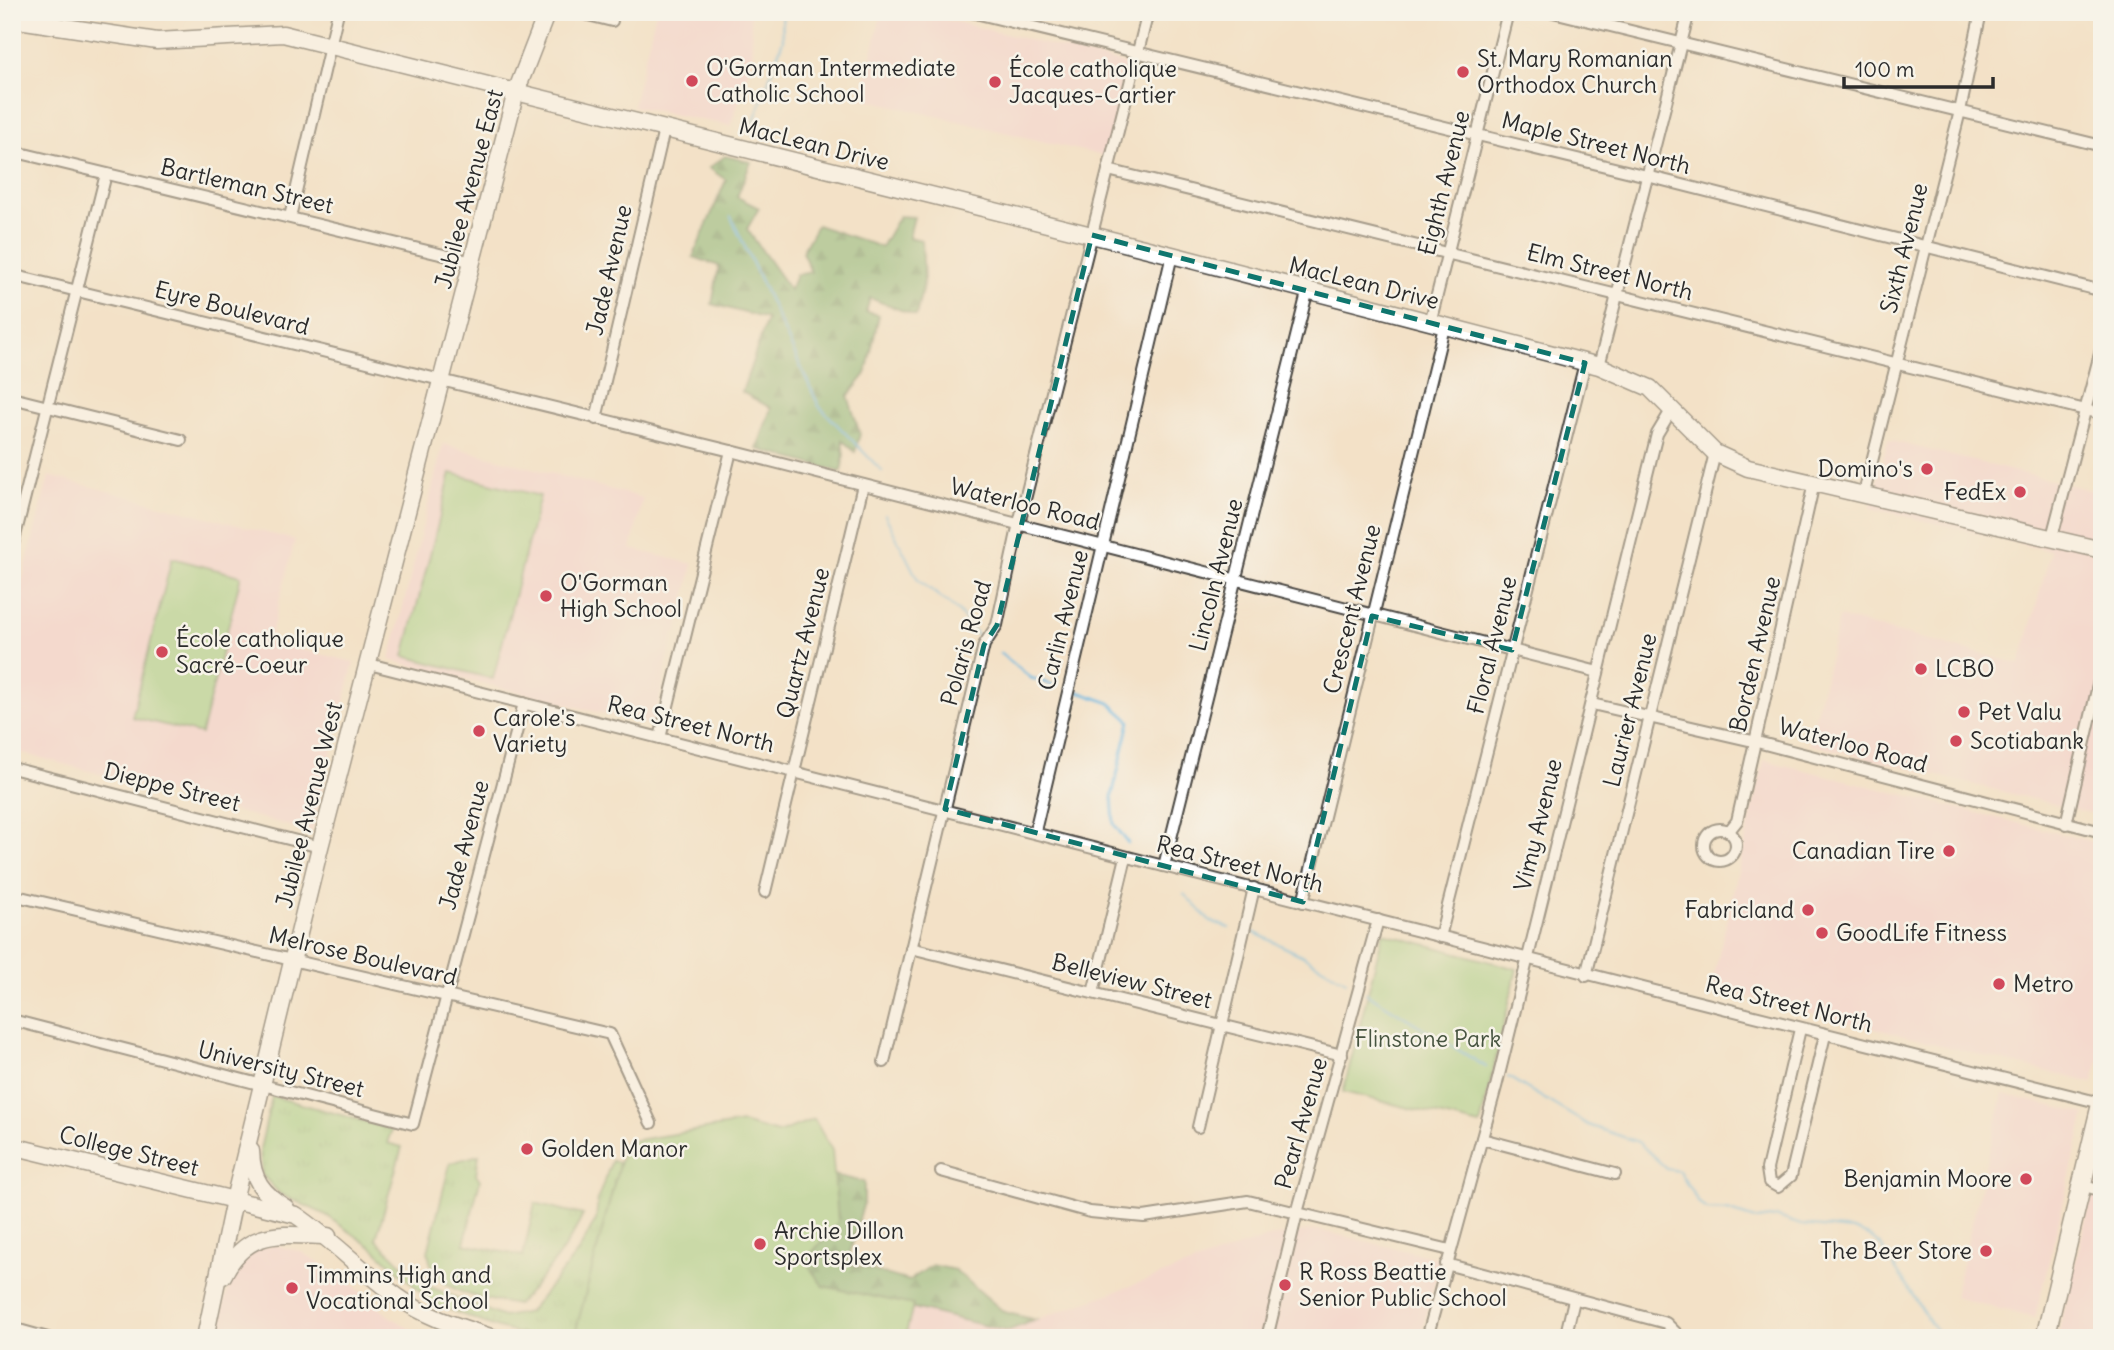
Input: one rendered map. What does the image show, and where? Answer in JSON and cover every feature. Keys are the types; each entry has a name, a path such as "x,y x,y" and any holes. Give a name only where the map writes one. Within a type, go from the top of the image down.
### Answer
{"main road":[{"path":"2045,1338 2101,1101"}],"street":[{"path":"290,217 338,12"},
{"name":"Jubilee Avenue East","path":"441,381 516,92 547,12"},
{"path":"576,12 612,21"},
{"name":"Maple Street North","path":"971,12 1647,176 2102,291"},
{"name":"Polaris Road","path":"884,1062 984,645 997,625 1018,523 1148,12"},
{"name":"Eighth Avenue","path":"1437,325 1448,254 1508,12"},
{"path":"1553,12 2102,146"},
{"name":"Floral Avenue","path":"1440,937 1512,650 1592,364 1617,295 1689,12"},
{"name":"Sixth Avenue","path":"1864,493 1960,111 1981,12"},
{"name":"MacLean Drive","path":"12,19 157,41 283,34 1172,255 1307,293 1592,364"},
{"name":"Jade Avenue","path":"596,419 664,130"},
{"name":"Bartleman Street","path":"12,151 473,262"},
{"name":"Elm Street North","path":"1108,170 2102,414"},
{"path":"12,548 16,521 48,407 106,174"},
{"name":"Carlin Avenue","path":"1035,831 1172,255"},
{"name":"Eyre Boulevard","path":"12,275 441,381"},
{"name":"Lincoln Avenue","path":"1164,866 1307,293"},
{"name":"Crescent Avenue","path":"1303,902 1372,616 1437,325"},
{"path":"2053,537 2102,346"},
{"path":"1592,364 1650,387 1715,453 1748,468 2102,550"},
{"name":"Waterloo Road","path":"441,381 1104,544 1372,616 1598,672"},
{"name":"Jubilee Avenue West","path":"216,1292 234,1200 320,848 441,381"},
{"path":"12,398 181,440"},
{"name":"Vimy Avenue","path":"1427,1338 1482,1139 1657,434 1672,409"},
{"path":"660,738 731,451"},
{"name":"Laurier Avenue","path":"1586,976 1715,453"},
{"name":"Borden Avenue","path":"1729,831 1737,821 1757,742 1814,483"},
{"name":"Quartz Avenue","path":"765,892 863,485"},
{"name":"Rea Street North","path":"369,664 1035,831 1526,961 2101,1101"},
{"path":"2066,824 2102,668"},
{"name":"Jade Avenue","path":"444,997 524,703"},
{"name":"Waterloo Road","path":"1592,704 1757,742 2102,832"},
{"name":"Dieppe Street","path":"12,768 320,848"},
{"path":"1093,993 1126,857"},
{"path":"1198,1127 1254,888"},
{"name":"Melrose Boulevard","path":"12,895 610,1034 651,1123"},
{"name":"Pearl Avenue","path":"1267,1338 1297,1213 1378,920"},
{"name":"Belleview Street","path":"911,947 1342,1055"},
{"name":"University Street","path":"12,1020 412,1124 444,997"},
{"path":"1800,1029 1767,1169 1769,1182 1778,1187 1791,1175 1825,1035"},
{"path":"250,1134 258,1185 268,1197 328,1236 398,1297 441,1321 494,1338"},
{"path":"1482,1139 1615,1174"},
{"name":"College Street","path":"12,1146 296,1215"},
{"path":"941,1171 1090,1212 1144,1217 1248,1201 1450,1250"},
{"path":"2081,1185 2102,1191"},
{"path":"205,1338 216,1292 234,1258 257,1238 328,1236"},
{"path":"1446,1264 1666,1324 1681,1338"},
{"path":"1565,1338 1574,1300"},
{"path":"12,1328 48,1338"}],"highlighted area":[{"path":"1092,235 1585,363 1512,650 1372,616 1303,902 945,809 984,645 997,625"}],"shaded area":[{"name":"O'Gorman Intermediate Catholic School","path":"656,12 750,12 753,56 731,126 633,106"},
{"name":"École catholique Jacques-Cartier","path":"882,12 917,12 1129,65 1108,157 861,98"},
{"path":"1888,440 2102,493 2102,816 1809,744 1839,617 2020,664 2051,551 1871,508"},
{"name":"O'Gorman High School","path":"443,444 643,498 631,549 693,564 678,629 673,636 653,726 390,660"},
{"name":"École catholique Sacré-Coeur","path":"49,476 295,540 269,642 354,662 312,832 12,750 12,620"},
{"path":"1764,760 2102,844 2102,1048 2093,1083 1711,988"},
{"path":"2003,1094 2085,1114 2035,1318 1954,1297"},
{"path":"2102,1154 2102,1338 2057,1338 2090,1202"},
{"name":"R Ross Beattie Senior Public School","path":"1317,1230 1441,1259 1420,1338 905,1338 913,1305 1007,1330 1268,1237"},
{"name":"Timmins High and Vocational School","path":"275,1245 302,1252 346,1279 389,1316 425,1338 214,1338 231,1279 239,1264 252,1250"}],"green space":[{"path":"725,156 751,162 737,197 759,208 747,229 790,290 796,275 811,272 802,252 817,225 881,247 899,216 914,217 909,237 922,240 924,281 916,316 870,298 866,312 879,315 866,374 848,396 860,434 855,452 842,440 844,455 841,472 757,449 771,408 742,392 767,319 712,304 719,266 693,257 726,180 709,168"},
{"path":"451,473 540,496 493,679 404,656"},
{"path":"172,558 241,576 201,734 132,717"},
{"name":"Flinstone Park","path":"1383,933 1517,969 1480,1125 1343,1092"},
{"path":"272,1096 392,1129 387,1143 402,1147 376,1239 421,1283 503,1317 529,1312 578,1252 596,1220 598,1198 612,1160 619,1163 596,1338 537,1338 498,1328 434,1304 373,1248 326,1215 280,1194 262,1175 260,1149"},
{"path":"814,1119 832,1150 838,1222 805,1261 823,1286 913,1305 905,1338 574,1338 625,1142 742,1123 778,1133"},
{"path":"479,1155 476,1174 480,1180 464,1244 523,1256 535,1203 583,1215 554,1263 517,1305 475,1296 449,1286 432,1266 428,1252 450,1163"},
{"path":"834,1175 864,1182 864,1202 847,1263 909,1281 932,1265 955,1270 1004,1312 1036,1320 1007,1331 823,1286 805,1261 838,1222"}],"waterway":[{"path":"750,133 783,40 782,12"},
{"path":"731,217 819,406 882,471"},
{"path":"885,515 918,580 958,611 978,636"},
{"path":"1000,653 1031,678 1053,685"},
{"path":"1076,691 1110,703 1130,721 1112,796 1114,824 1128,843"},
{"path":"1184,894 1210,921 1229,928"},
{"path":"1253,932 1346,981"},
{"path":"1366,993 1486,1067"},
{"path":"1508,1077 1588,1125 1638,1142 1667,1169 1679,1171 1698,1202 1707,1209 1727,1210 1758,1220 1778,1217 1801,1225 1853,1230 1869,1236 1881,1246 1940,1338"}],"place":[{"name":"St. Mary Romanian Orthodox Church","path":"1463,72"},
{"name":"O'Gorman Intermediate Catholic School","path":"692,81"},
{"name":"École catholique Jacques-Cartier","path":"995,82"},
{"name":"Domino's","path":"1927,469"},
{"name":"FedEx","path":"2020,492"},
{"name":"O'Gorman High School","path":"546,596"},
{"name":"École catholique Sacré-Coeur","path":"162,652"},
{"name":"LCBO","path":"1921,669"},
{"name":"Pet Valu","path":"1964,712"},
{"name":"Carole's Variety","path":"479,731"},
{"name":"Scotiabank","path":"1956,741"},
{"name":"Canadian Tire","path":"1949,851"},
{"name":"Fabricland","path":"1808,910"},
{"name":"GoodLife Fitness","path":"1822,933"},
{"name":"Metro","path":"1999,984"},
{"name":"Golden Manor","path":"527,1149"},
{"name":"Benjamin Moore","path":"2026,1179"},
{"name":"Archie Dillon Sportsplex","path":"760,1244"},
{"name":"The Beer Store","path":"1986,1251"},
{"name":"R Ross Beattie Senior Public School","path":"1285,1285"},
{"name":"Timmins High and Vocational School","path":"292,1288"}]}
